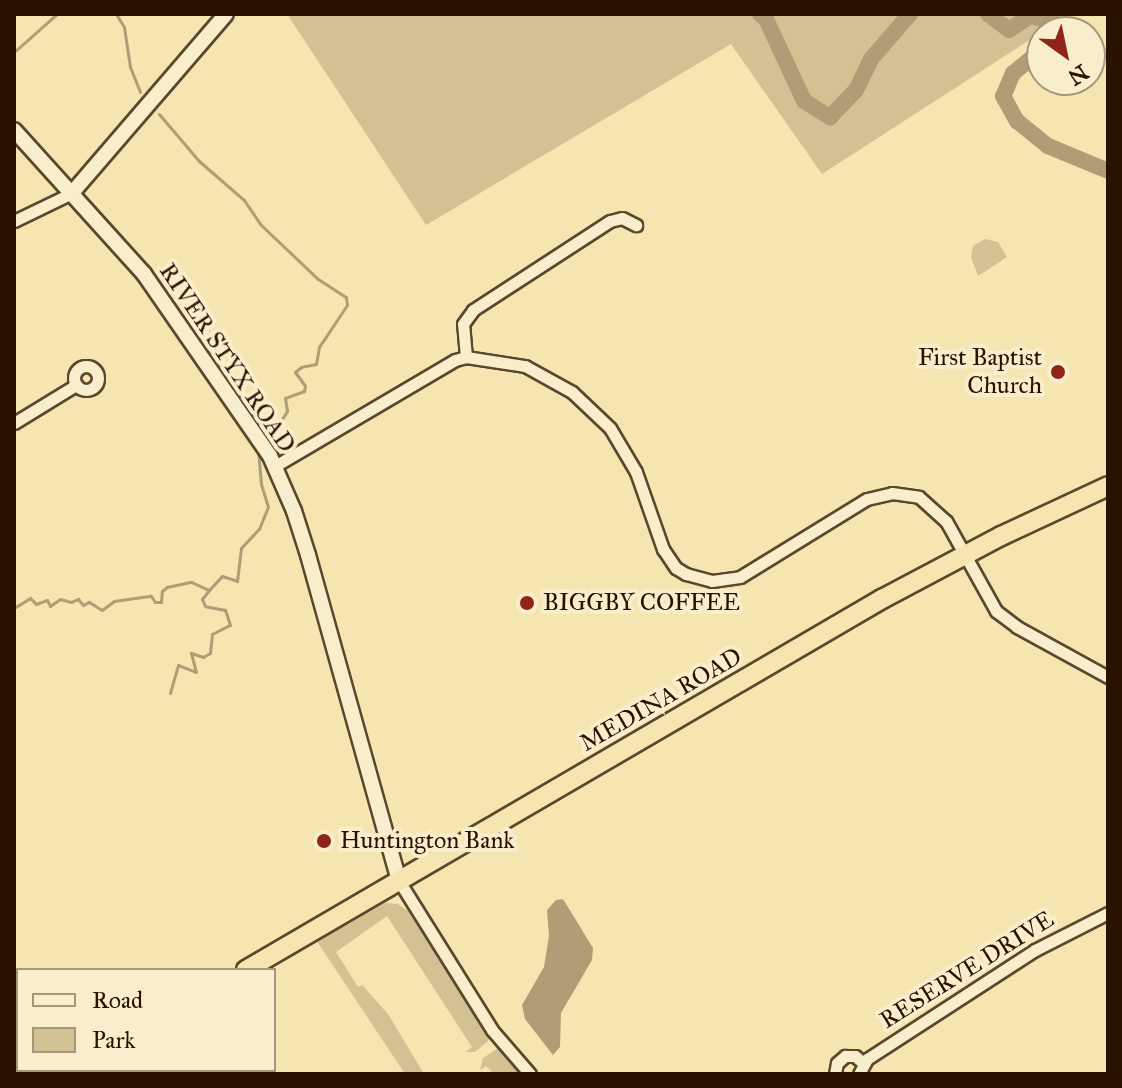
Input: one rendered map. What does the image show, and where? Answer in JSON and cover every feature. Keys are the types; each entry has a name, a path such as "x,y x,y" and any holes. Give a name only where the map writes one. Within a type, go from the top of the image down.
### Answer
{"highway":[{"name":"MEDINA ROAD","path":"249,968 882,599 965,554 1108,486"}],"street":[{"path":"14,221 72,193 226,14"},
{"name":"RIVER STYX ROAD","path":"14,130 144,274 275,466 304,540 399,881"},
{"path":"466,357 463,324 473,310 610,221 622,218 636,225"},
{"path":"275,466 437,368 466,357 525,366 556,381 599,415 621,443 636,472 663,549 676,568 698,580 740,577 867,499 881,494 919,497 946,521 987,599 1006,620 1108,677"},
{"path":"14,423 76,385"},
{"path":"399,881 492,1030 530,1074"},
{"name":"RESERVE DRIVE","path":"835,1074 837,1063 845,1056 855,1056 861,1069 1035,950 1108,913"}],"green space":[{"path":"287,14 1070,14 1026,16 1026,42 822,174 731,44 426,225"},
{"path":"985,239 998,242 1007,257 978,276 971,257 973,246"},
{"path":"385,903 398,904 408,911 490,1034 488,1041 475,1052 466,1052 472,1047 387,916 336,952 358,987 362,985 388,1014 424,1074 405,1074 314,937 345,926"},
{"path":"500,1047 524,1074 494,1074 486,1066 480,1070 483,1058"}],"shaded area":[{"path":"563,899 593,948 592,960 561,1013 560,1047 553,1055 525,1019 522,1005 544,967 549,936 547,910 556,900"}],"waterway":[{"path":"14,52 57,14"},
{"path":"116,14 124,27 130,67 140,92"},
{"path":"760,14 766,19 804,101 830,117 856,90 871,59 910,14"},
{"path":"988,14 1009,30 1026,19"},
{"path":"1026,63 1013,73 1003,96 1017,121 1048,146 1108,171"},
{"path":"159,114 199,161 244,200 260,224 318,279 346,297 347,305 319,347 316,364 301,367 295,372 305,386 304,391 285,398 287,411 269,440"},
{"path":"14,608 30,598 36,604 47,600 50,606 60,599 71,602 78,599 83,605 89,602 102,610 114,601 151,596 155,602 161,602 162,591 167,587 191,582 209,590 222,576 237,581 241,548 259,529 268,507 261,484 258,452"},
{"path":"170,693 178,665 196,672 191,653 203,657 210,653 212,634 230,625 225,610 205,606 202,599 209,590"}],"place":[{"name":"First Baptist Church","path":"1058,372"},
{"name":"BIGGBY COFFEE","path":"527,603"},
{"name":"Huntington Bank","path":"324,841"}]}
